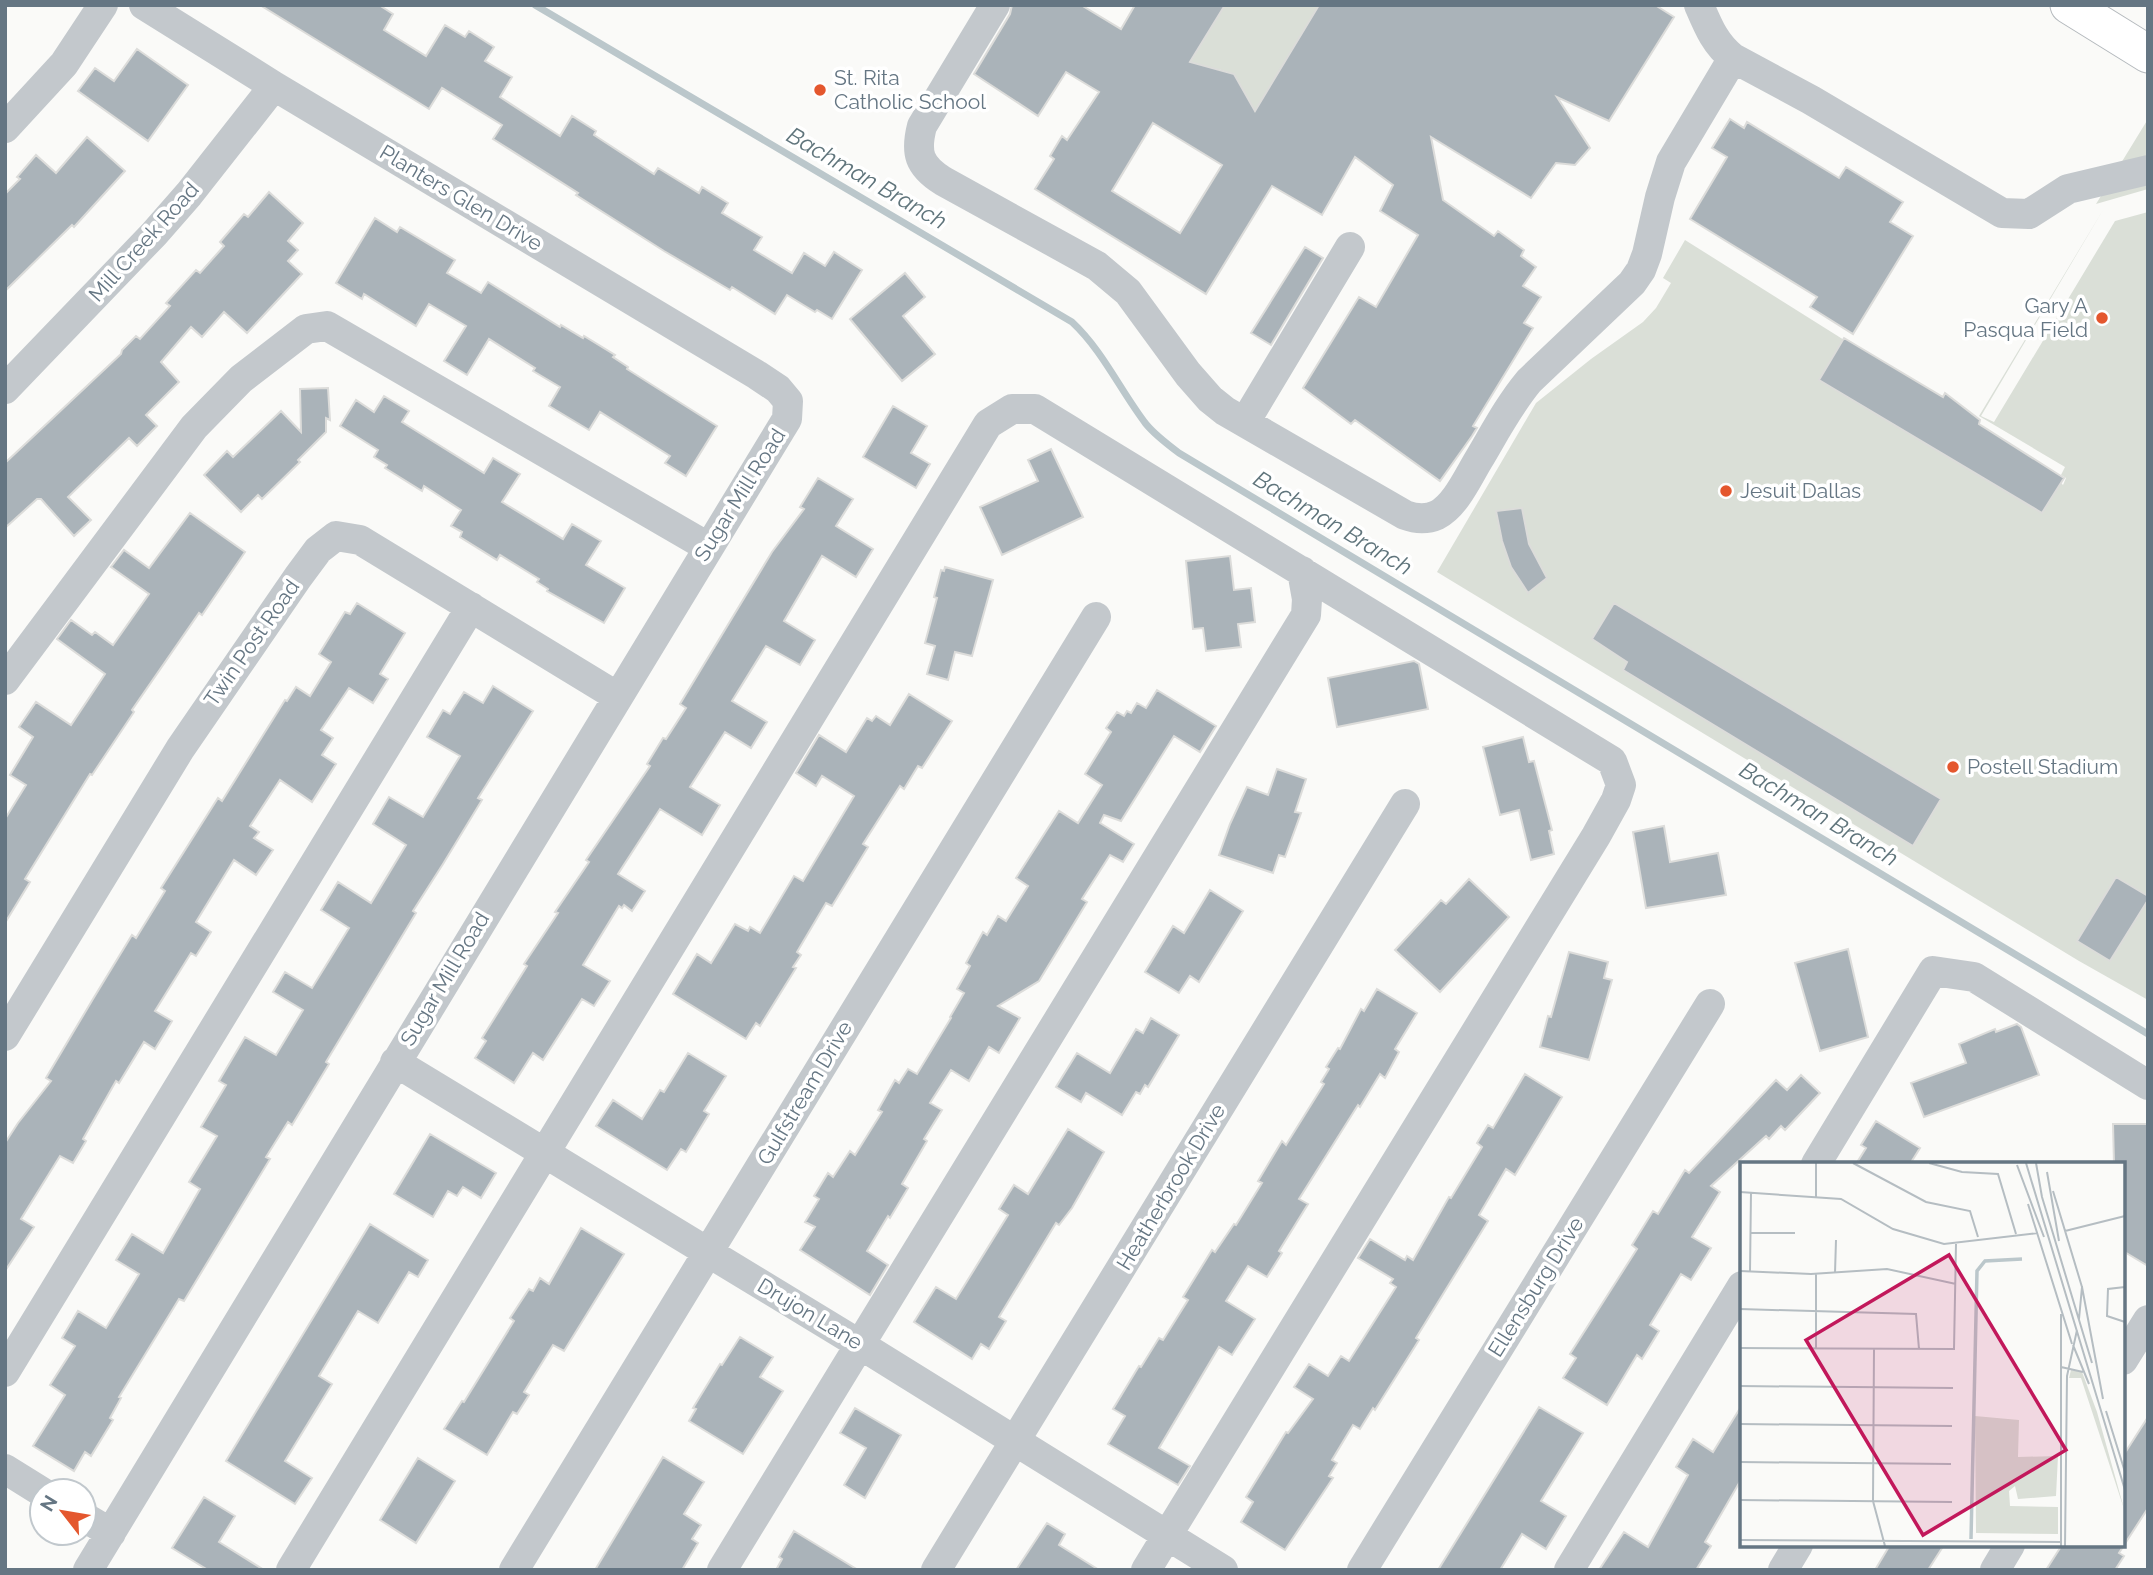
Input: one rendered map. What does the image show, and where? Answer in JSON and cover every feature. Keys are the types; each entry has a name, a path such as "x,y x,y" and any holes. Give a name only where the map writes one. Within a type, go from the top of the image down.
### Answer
{"main road":[{"path":"2069,5 2148,54"}],"street":[{"path":"5,128 64,64 103,5"},
{"name":"Planters Glen Drive","path":"144,5 778,389"},
{"path":"995,5 922,125 919,147 924,167 943,181 1082,256 1115,279 1140,306 1198,387 1225,411 1405,515 1426,519 1447,507 1460,490 1515,398 1529,381 1632,284 1641,270 1652,238 1660,197 1671,162 1733,58"},
{"path":"1699,5 1714,39 1733,58 1811,100 2002,213 2029,214 2068,189 2148,170"},
{"name":"Mill Creek Road","path":"5,389 190,194 274,86"},
{"path":"1245,422 1350,247"},
{"path":"5,680 194,427 241,379 306,329 327,326 708,547"},
{"name":"Sugar Mill Road","path":"88,1570 787,419 788,401 778,389"},
{"path":"292,1570 988,424 1012,409 1035,409 1612,761 1621,785 1616,800 1596,836 1146,1570"},
{"name":"Twin Post Road","path":"5,1036 180,748 298,577 318,550 336,536 360,540 618,697"},
{"path":"722,1570 1306,615 1307,599 1302,571"},
{"path":"5,1372 471,607"},
{"name":"Gulfstream Drive","path":"514,1570 1096,617"},
{"name":"Heatherbrook Drive","path":"936,1570 1405,804"},
{"path":"1817,1162 1933,971 1974,977 2148,1085"},
{"name":"Ellensburg Drive","path":"1362,1570 1710,1004"},
{"name":"Drujon Lane","path":"395,1062 1016,1440 1223,1570"},
{"path":"1569,1570 1740,1289"},
{"path":"2125,1357 2148,1320"},
{"path":"5,1469 28,1483"},
{"path":"98,1525 111,1533"},
{"path":"1783,1570 1797,1547"},
{"path":"1995,1570 2009,1547"}],"shaded area":[{"path":"1225,5 1319,5 1255,111 1240,102 1235,95 1239,82 1234,74 1218,69 1204,79 1187,68"},
{"path":"2148,119 2148,189 2096,204"},
{"name":"Postell Stadium","path":"2103,210 1981,416 1994,422 2115,221 2148,212 2148,1000 2079,961 1437,572 1536,403 1643,322 1656,308 1671,283 1663,278 1685,240 2064,478 2061,483 2063,485 2066,478 2061,475 2065,467 1979,416"}],"building":[{"path":"260,5 379,5 393,14 384,30 426,56 445,25 465,37 469,31 494,47 485,61 512,77 500,97 560,136 572,116 596,131 594,135 654,174 658,168 699,193 702,187 728,203 722,213 762,237 754,250 792,273 804,253 825,266 834,252 862,270 832,319 787,295 775,314 732,287 730,290 664,251 493,139 502,125 442,88 429,109"},
{"path":"1012,5 1081,5 1121,29 1135,5 1225,5 1190,62 1234,74 1255,111 1319,5 1655,5 1674,17 1609,121 1557,97 1590,148 1575,165 1556,163 1531,198 1431,137 1443,200 1494,236 1498,231 1524,250 1521,256 1536,267 1523,286 1541,297 1524,323 1533,328 1473,426 1477,428 1440,481 1355,420 1351,424 1303,388 1359,297 1376,307 1418,235 1380,211 1393,185 1355,157 1322,215 1272,186 1206,294 1035,189 1054,159 1050,156 1062,136 1067,140 1099,92 1066,72 1038,116 974,74 1010,14","holes":["1153,123 1222,165 1180,233 1112,191"]},
{"path":"137,49 188,85 148,141 78,91 95,68 114,81"},
{"path":"1730,119 1744,128 1747,122 1839,178 1846,167 1903,202 1890,222 1913,236 1853,334 1810,307 1817,297 1690,219 1727,157 1712,148"},
{"path":"87,137 125,171 74,227 72,225 5,291 5,194 20,179 17,177 36,155 56,173"},
{"path":"269,192 303,223 288,241 298,250 288,261 302,274 247,333 224,312 202,337 191,327 161,362 179,382 146,415 157,426 137,446 129,438 68,497 91,520 74,536 41,499 37,499 5,528 5,463 121,354 136,336 140,339 170,306 166,303 196,270 200,273 224,246 220,242 244,214 248,217"},
{"path":"375,218 397,232 400,227 455,260 447,273 481,293 488,282 560,327 561,325 583,338 584,336 615,355 613,357 628,367 627,369 717,426 686,476 665,463 670,456 600,412 589,430 549,406 560,387 489,339 467,375 444,361 466,326 429,304 416,326 364,294 362,299 336,283"},
{"path":"1305,247 1323,258 1271,345 1251,333"},
{"path":"905,273 925,297 903,316 935,354 902,381 850,319"},
{"path":"1844,338 1943,397 1945,393 1980,420 1979,424 2064,478 2042,513 1819,380"},
{"path":"328,388 330,420 326,418 326,432 262,499 258,495 241,512 204,475 227,451 233,457 281,411 301,432 300,389"},
{"path":"384,396 409,411 402,422 484,473 493,458 520,474 502,502 563,539 572,524 601,541 586,565 625,588 604,623 547,591 548,589 537,582 539,579 500,555 497,560 460,537 462,532 451,526 461,510 424,486 422,491 385,468 387,465 374,457 378,450 340,426 356,400 374,412"},
{"path":"893,406 927,426 911,453 930,464 916,488 863,457"},
{"path":"1051,449 1083,517 1002,555 980,507 1038,481 1028,460"},
{"path":"818,478 853,499 836,526 873,549 856,577 822,556 784,621 815,640 800,665 766,646 732,701 767,722 751,748 725,732 690,787 720,805 702,835 660,809 618,874 645,891 632,911 624,905 622,908 619,906 583,965 610,981 594,1006 582,999 543,1060 533,1053 514,1083 475,1058 486,1041 482,1038 527,966 524,964 558,913 555,912 589,862 586,860 650,766 647,764 663,738 666,739 686,708 680,704 772,552 804,509 800,507"},
{"path":"1522,508 1529,544 1547,578 1528,593 1511,567 1496,511"},
{"path":"190,513 245,552 202,615 199,613 132,710 134,712 92,775 90,774 25,879 30,882 5,923 5,819 26,785 10,775 33,737 19,727 36,702 71,725 105,674 57,639 71,620 92,635 95,632 113,645 149,594 111,567 124,550 149,568"},
{"path":"1230,556 1234,590 1251,588 1255,622 1238,624 1241,647 1206,651 1203,628 1193,629 1186,561"},
{"path":"945,567 993,580 972,656 955,652 948,680 927,674 935,646 925,643 941,570 944,571"},
{"path":"357,603 405,633 380,674 388,679 373,703 349,688 321,730 333,738 322,755 336,764 312,802 280,780 250,826 259,832 254,838 273,850 256,875 234,860 196,922 211,932 196,956 191,953 155,1011 172,1021 155,1049 144,1042 119,1083 116,1081 83,1139 86,1141 73,1163 60,1156 21,1219 34,1227 5,1271 5,1143 51,1081 46,1078 132,935 136,938 165,891 161,888 218,798 222,801 285,700 287,701 296,687 310,696 331,662 319,654 345,612 350,614"},
{"path":"1614,603 1941,799 1913,846 1623,670 1627,662 1592,639"},
{"path":"1414,661 1419,664 1428,709 1337,727 1328,678"},
{"path":"493,686 533,711 478,798 482,800 413,911 416,913 326,1062 329,1064 292,1125 288,1122 266,1157 270,1159 184,1301 179,1299 119,1397 121,1398 110,1418 113,1420 91,1456 85,1452 74,1471 33,1446 65,1395 50,1385 75,1346 62,1338 78,1311 106,1328 139,1274 116,1260 132,1234 163,1253 200,1189 189,1182 217,1136 201,1127 226,1085 219,1081 245,1037 276,1055 303,1010 273,992 285,972 312,988 349,928 321,910 338,882 371,903 406,845 373,824 389,797 423,817 460,756 427,737 443,710 450,714 464,692 483,703"},
{"path":"1157,690 1216,726 1200,752 1174,736 1121,821 1104,815 1100,823 1134,844 1123,862 1110,855 1082,899 1087,902 1039,981 998,1006 1020,1018 999,1053 989,1047 969,1081 951,1070 930,1103 942,1110 902,1184 908,1188 867,1251 888,1265 870,1295 800,1250 815,1227 805,1222 819,1199 814,1196 828,1173 833,1177 850,1151 855,1155 882,1112 878,1110 895,1080 899,1083 908,1069 917,1074 964,993 957,989 970,966 966,963 983,932 987,935 998,916 1006,921 1028,886 1016,878 1059,811 1078,823 1102,785 1085,774 1111,732 1106,728 1117,712 1124,716 1127,711 1131,713 1137,703 1146,708"},
{"path":"909,694 952,721 922,768 918,766 904,789 900,786 863,844 868,847 832,906 826,903 797,952 801,955 793,967 796,968 760,1026 756,1023 746,1039 673,994 697,954 711,963 735,924 748,931 750,927 760,933 794,876 803,881 854,796 822,776 816,786 796,773 819,735 846,752 867,718 872,721 876,716 890,725"},
{"path":"1523,737 1529,762 1534,761 1552,830 1549,831 1554,854 1531,860 1519,810 1500,815 1483,747"},
{"path":"1277,769 1306,779 1295,812 1301,813 1285,857 1279,855 1273,873 1219,855 1247,787 1268,795"},
{"path":"1664,826 1670,862 1718,853 1726,895 1646,908 1633,832"},
{"path":"2116,877 2148,896 2148,900 2110,961 2077,941"},
{"path":"1469,879 1509,917 1440,992 1395,950 1441,900 1446,904"},
{"path":"1210,890 1243,911 1199,982 1190,976 1179,993 1145,972 1173,926 1184,933"},
{"path":"1848,949 1868,1037 1820,1051 1795,963"},
{"path":"1569,952 1608,962 1604,978 1612,980 1589,1060 1540,1047"},
{"path":"1377,989 1417,1013 1395,1049 1399,1052 1385,1078 1380,1074 1299,1199 1308,1204 1279,1251 1282,1253 1267,1277 1248,1266 1226,1301 1255,1319 1232,1355 1219,1347 1159,1448 1190,1466 1178,1485 1108,1444 1125,1416 1113,1409 1139,1366 1141,1367 1159,1338 1163,1340 1188,1300 1183,1297 1212,1250 1215,1252 1234,1224 1236,1225 1262,1183 1258,1181 1282,1141 1286,1145 1324,1084 1321,1082 1329,1069 1326,1067 1338,1048 1340,1049 1361,1009 1364,1011"},
{"path":"1151,1018 1179,1035 1148,1087 1145,1085 1140,1094 1136,1092 1122,1115 1086,1093 1081,1102 1056,1087 1077,1053 1110,1073 1136,1029 1143,1033"},
{"path":"2017,1024 2021,1027 2039,1075 1924,1117 1911,1083 1966,1063 1959,1044 1995,1029 1996,1032"},
{"path":"688,1053 726,1076 704,1111 709,1114 686,1152 681,1149 667,1170 596,1126 613,1100 642,1119 660,1090 664,1092"},
{"path":"1525,1074 1562,1097 1515,1175 1506,1169 1479,1215 1488,1221 1416,1338 1419,1340 1375,1410 1373,1408 1360,1429 1353,1425 1332,1460 1337,1463 1329,1476 1333,1478 1285,1550 1241,1522 1253,1502 1246,1497 1286,1432 1288,1433 1313,1399 1294,1387 1309,1364 1328,1376 1341,1356 1349,1361 1396,1287 1390,1283 1393,1279 1358,1258 1370,1239 1405,1260 1407,1256 1413,1260 1449,1197 1451,1198 1482,1147 1477,1143 1488,1125 1493,1128"},
{"path":"1801,1075 1820,1093 1785,1130 1781,1126 1769,1139 1766,1136 1711,1186 1720,1192 1692,1237 1711,1248 1691,1280 1681,1274 1650,1325 1659,1331 1642,1359 1637,1355 1607,1405 1563,1378 1576,1358 1570,1354 1637,1249 1632,1245 1653,1211 1658,1214 1685,1170 1689,1173 1776,1080 1787,1090"},
{"path":"1876,1121 1920,1148 1911,1162 1857,1162 1866,1148 1861,1145"},
{"path":"2113,1124 2148,1124 2148,1266 2125,1252 2125,1162 2114,1162"},
{"path":"1068,1129 1104,1152 1072,1208 1059,1225 1056,1223 999,1317 1006,1321 989,1349 981,1344 972,1359 914,1322 936,1287 956,1299 1008,1215 999,1209 1014,1185 1028,1194"},
{"path":"430,1134 496,1173 481,1198 463,1187 457,1196 448,1191 433,1217 394,1194"},
{"path":"370,1224 428,1260 418,1277 409,1272 378,1323 358,1311 319,1376 332,1384 285,1461 312,1478 295,1504 226,1461"},
{"path":"581,1228 624,1254 564,1351 553,1345 524,1392 529,1395 517,1414 513,1412 487,1455 444,1429 514,1321 510,1318 529,1289 533,1291 540,1278 549,1284"},
{"path":"740,1337 773,1357 760,1377 783,1391 743,1454 689,1421 696,1409 693,1408"},
{"path":"1539,1407 1583,1433 1541,1501 1566,1516 1546,1549 1522,1534 1500,1570 1438,1570"},
{"path":"855,1408 901,1435 865,1498 844,1485 866,1448 840,1433"},
{"path":"1740,1408 1740,1481 1705,1542 1711,1546 1696,1570 1599,1570 1624,1532 1648,1547 1688,1475 1676,1467 1693,1439 1713,1452"},
{"path":"2148,1417 2148,1508 2125,1544 2125,1453"},
{"path":"663,1457 704,1482 684,1514 701,1525 692,1539 698,1543 682,1570 595,1570"},
{"path":"418,1458 455,1481 416,1543 380,1520"},
{"path":"204,1497 235,1516 219,1542 264,1570 208,1570 172,1548"},
{"path":"1047,1523 1065,1534 1059,1545 1099,1570 1016,1570"},
{"path":"794,1531 858,1570 776,1570 782,1559 779,1557"},
{"path":"1889,1547 1943,1547 1928,1570 1875,1570"},
{"path":"2061,1547 2123,1547 2119,1553 2124,1556 2115,1570 2046,1570"}],"waterway":[{"name":"Bachman Branch","path":"535,5 1072,322 1102,358 1146,424 1179,453 2148,1034"}],"place":[{"name":"St. Rita Catholic School","path":"820,90"},
{"name":"Gary A Pasqua Field","path":"2102,318"},
{"name":"Jesuit Dallas","path":"1726,491"},
{"name":"Postell Stadium","path":"1953,767"}]}
